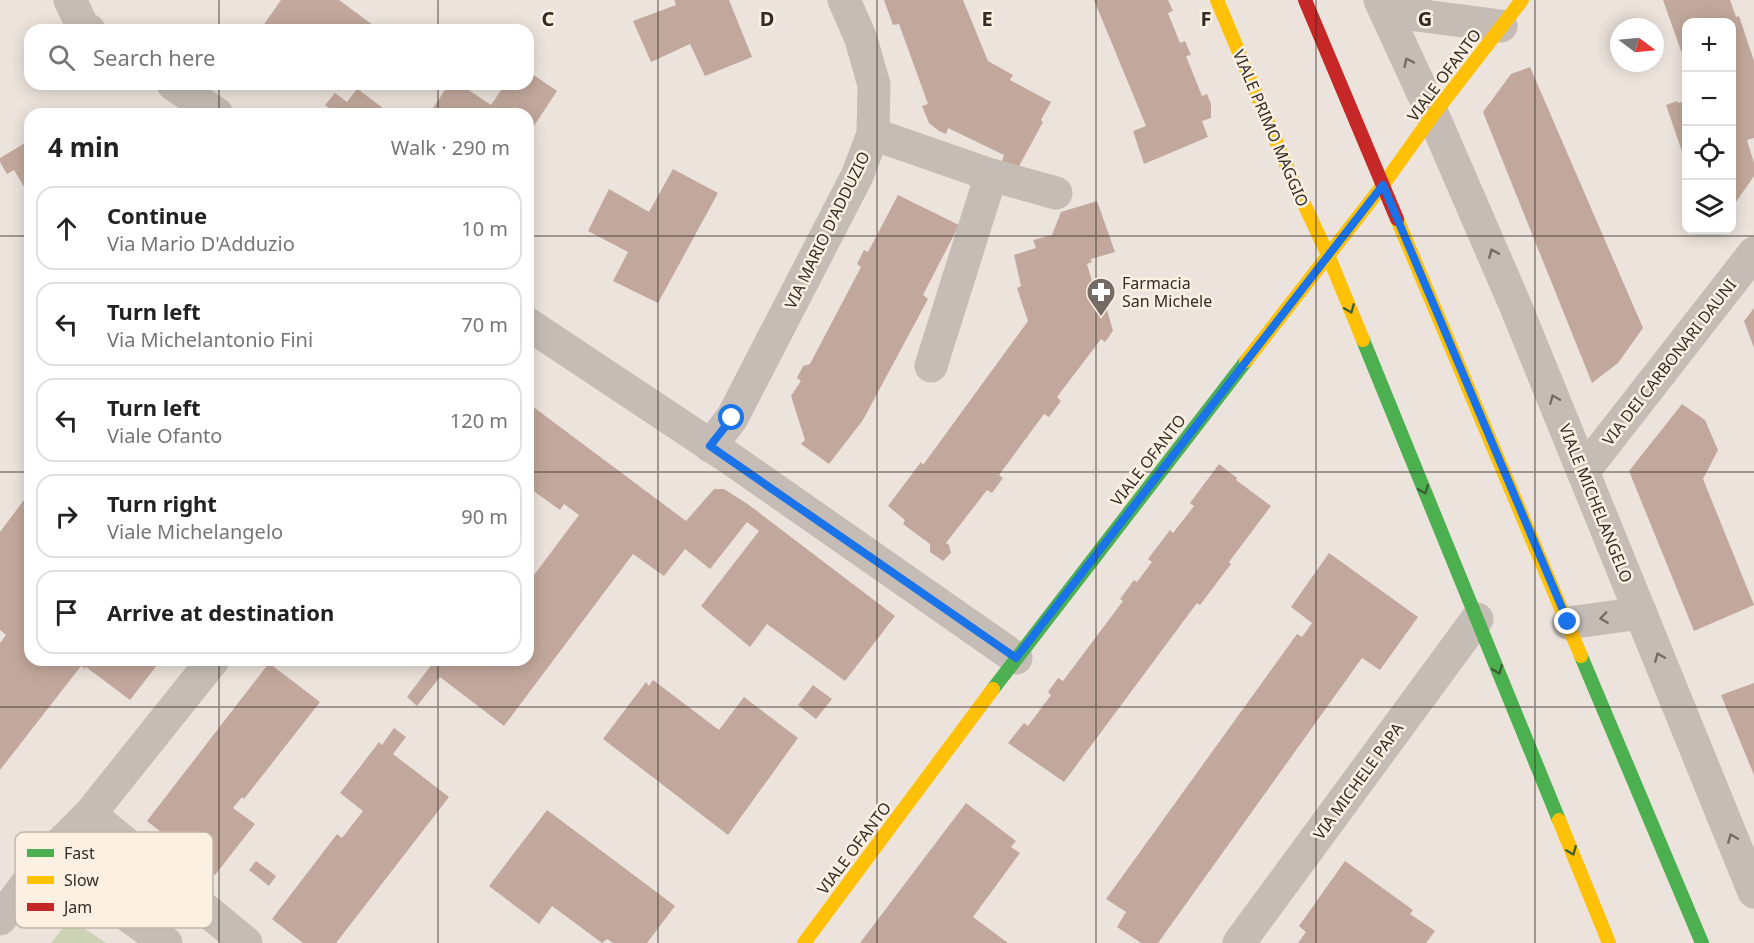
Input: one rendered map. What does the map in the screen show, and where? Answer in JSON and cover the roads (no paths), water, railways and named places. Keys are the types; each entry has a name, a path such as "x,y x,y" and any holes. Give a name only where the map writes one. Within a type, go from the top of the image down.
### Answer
{"street":[{"path":"70,0 82,24"},
{"name":"VIA MARIO D'ADDUZIO","path":"710,446 732,418 857,176 873,134 874,85 861,39 844,0"},
{"name":"VIALE PRIMO MAGGIO","path":"1216,0 1290,174 1328,255"},
{"path":"1305,0 1702,943"},
{"name":"VIALE OFANTO","path":"804,943 1016,658 1383,185 1433,115 1522,0"},
{"path":"1382,5 1501,26"},
{"path":"1382,5 1433,115"},
{"path":"182,90 208,108"},
{"name":"VIALE MICHELANGELO","path":"1433,115 1516,307 1754,892"},
{"path":"873,134 991,175 1056,193"},
{"path":"931,366 991,175"},
{"name":"VIA DEI CARBONARI DAUNI","path":"1583,472 1754,253"},
{"path":"1328,255 1609,943"},
{"path":"534,328 710,446 1016,658"},
{"path":"1568,622 1641,612"},
{"name":"VIA MICHELE PAPA","path":"1239,943 1477,619"},
{"path":"72,832 90,814 208,666"},
{"path":"90,814 112,832"},
{"path":"0,919 15,899"},
{"path":"213,916 246,943"},
{"path":"145,928 166,943"}],"place":[{"name":"Farmacia San Michele","path":"1101,318"}]}
